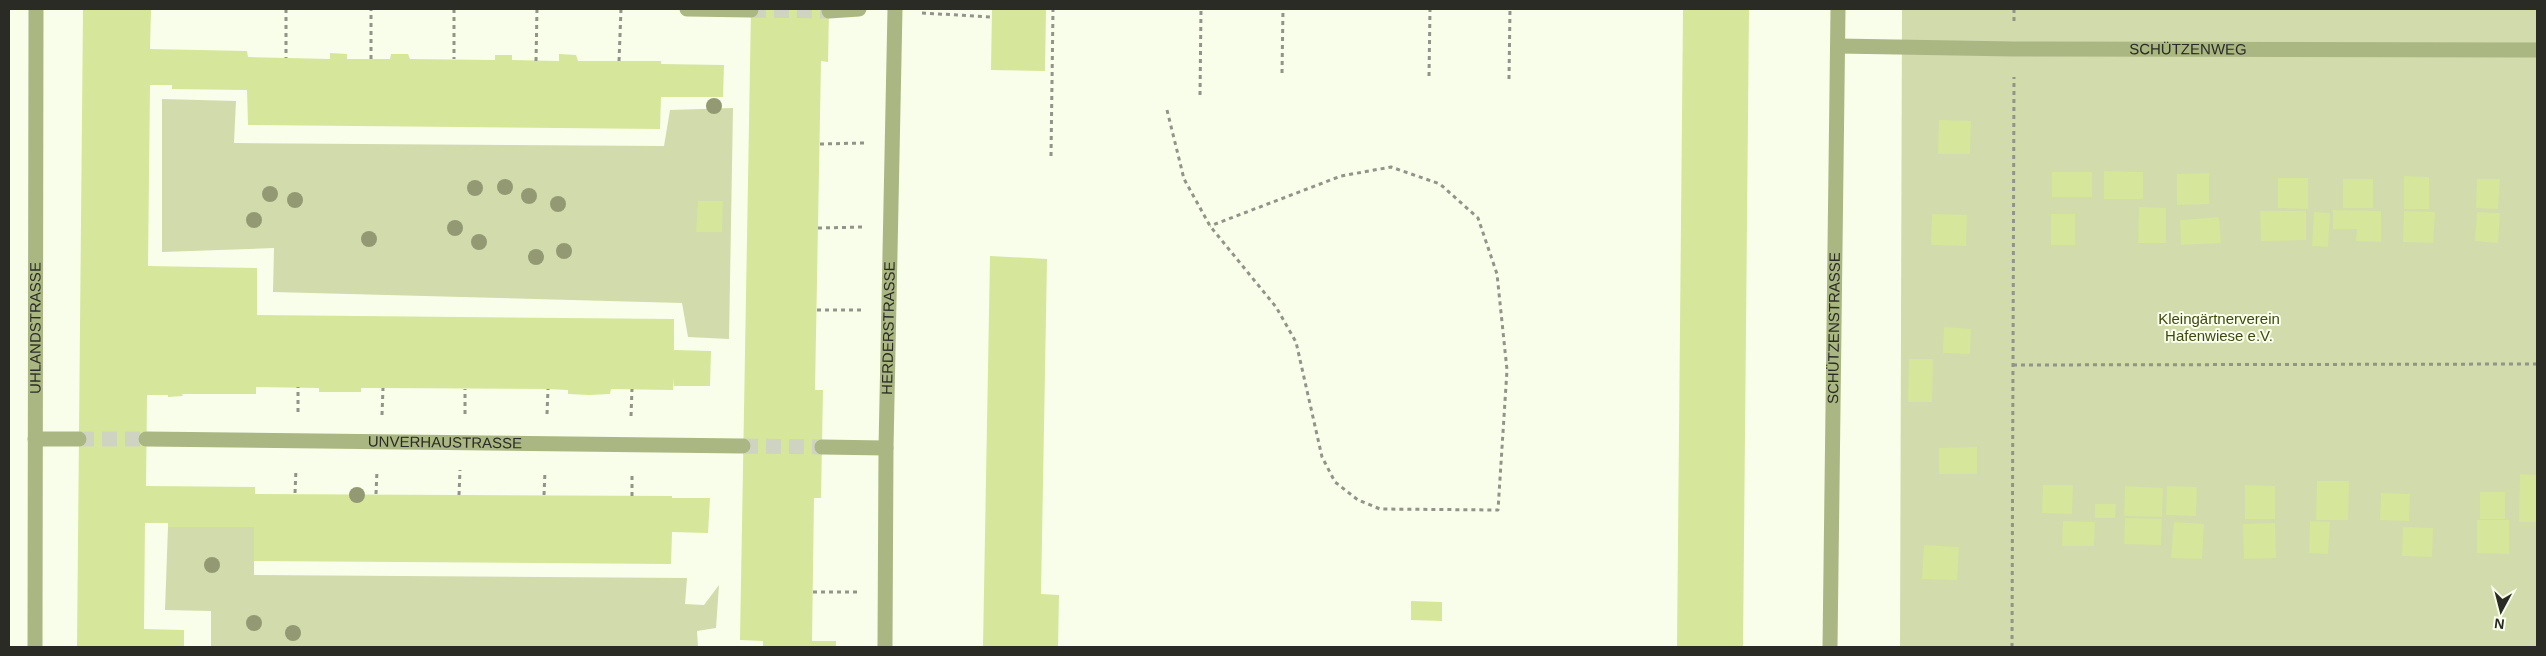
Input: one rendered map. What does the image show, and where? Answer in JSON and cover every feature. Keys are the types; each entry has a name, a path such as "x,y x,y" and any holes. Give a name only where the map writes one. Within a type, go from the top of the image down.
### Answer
{"street":[{"name":"UHLANDSTRASSE","path":"35,647 36,9"},
{"path":"687,9 751,10"},
{"path":"829,11 859,9"},
{"name":"SCHÜTZENSTRASSE","path":"1830,647 1838,9"},
{"name":"HERDERSTRASSE","path":"885,647 886,448 895,10"},
{"name":"SCHÜTZENWEG","path":"1838,46 2014,49 2537,50"},
{"path":"35,438 79,439"},
{"name":"UNVERHAUSTRASSE","path":"146,439 743,446"},
{"path":"822,447 886,448"}],"path":[{"path":"286,9 286,58"},
{"path":"370,59 371,9"},
{"path":"454,9 454,60"},
{"path":"536,61 537,9"},
{"path":"619,61 621,9"},
{"path":"1051,156 1053,9"},
{"path":"1200,9 1200,95"},
{"path":"1282,73 1283,9"},
{"path":"1429,76 1430,9"},
{"path":"1509,79 1510,9"},
{"path":"2012,647 2014,9"},
{"path":"895,10 992,18"},
{"path":"1167,110 1184,179 1210,226 1276,307 1296,342 1322,457 1335,482 1358,500 1380,509 1498,510 1507,370 1497,274 1478,218 1440,184 1391,166 1341,176 1210,226"},
{"path":"820,144 893,143"},
{"path":"818,228 891,227"},
{"path":"816,310 889,310"},
{"path":"2013,365 2537,364"},
{"path":"812,592 885,592"}],"green space":[{"name":"Kleingärtnerverein Hafenwiese e.V.","path":"1902,9 2537,9 2537,647 1900,647"},
{"path":"162,99 236,101 234,143 664,146 670,110 733,108 729,339 688,337 682,303 273,292 274,248 162,252"},
{"path":"168,527 254,527 254,575 687,578 685,604 704,605 719,585 716,628 697,631 698,647 211,647 211,611 165,610"}],"building":[{"path":"83,9 151,9 150,49 247,51 248,57 330,59 330,53 347,54 347,59 390,59 391,54 408,54 410,59 495,60 495,55 512,55 512,60 559,61 559,54 576,55 578,61 661,61 661,64 724,65 723,97 661,97 660,129 248,125 247,90 172,89 172,85 150,85 148,266 257,268 257,315 674,319 674,350 711,351 710,386 674,386 674,378 673,390 611,389 610,394 589,395 568,394 568,390 548,389 361,388 361,392 319,392 319,388 256,387 256,394 182,394 183,396 168,397 168,395 147,395 146,486 255,487 255,494 672,496 672,498 710,498 708,533 672,532 671,564 254,561 254,527 168,527 168,523 145,523 144,629 184,630 184,647 77,647"},
{"path":"751,9 829,9 828,62 821,61 815,390 823,390 821,498 814,498 812,641 836,641 836,647 763,647 763,641 740,640"},
{"path":"992,9 1046,9 1045,71 991,70"},
{"path":"1683,9 1749,9 1743,647 1677,647"},
{"path":"1939,120 1971,121 1970,154 1938,154"},
{"path":"2104,171 2143,172 2143,199 2104,199"},
{"path":"2052,172 2092,172 2092,197 2052,197"},
{"path":"2209,173 2209,204 2177,205 2177,174"},
{"path":"2404,176 2429,177 2429,209 2404,209"},
{"path":"2278,178 2308,178 2308,209 2278,208"},
{"path":"2343,179 2373,179 2373,208 2343,208"},
{"path":"2477,179 2500,179 2498,209 2476,208"},
{"path":"698,201 723,201 722,232 696,232"},
{"path":"2139,207 2166,208 2166,243 2138,243"},
{"path":"2333,210 2381,211 2381,242 2356,241 2357,229 2333,229"},
{"path":"2260,211 2306,211 2306,240 2261,241"},
{"path":"2404,211 2435,212 2433,243 2403,242"},
{"path":"2314,212 2330,213 2328,247 2312,246"},
{"path":"2477,212 2500,213 2498,243 2475,241"},
{"path":"1932,214 1967,215 1966,246 1931,245"},
{"path":"2051,214 2075,214 2075,245 2051,245"},
{"path":"2219,217 2221,243 2181,245 2180,220"},
{"path":"990,256 1047,259 1041,594 1059,595 1058,647 983,647"},
{"path":"1944,327 1971,329 1970,354 1943,353"},
{"path":"1909,359 1933,359 1932,402 1908,402"},
{"path":"1977,447 1977,474 1939,474 1939,448"},
{"path":"2520,474 2537,475 2537,522 2519,522"},
{"path":"2317,481 2349,481 2348,520 2316,520"},
{"path":"2043,485 2073,485 2072,514 2042,513"},
{"path":"2245,485 2275,486 2275,519 2245,519"},
{"path":"2125,486 2163,488 2162,517 2124,516"},
{"path":"2167,486 2197,487 2196,516 2166,515"},
{"path":"2480,492 2505,492 2505,519 2480,519"},
{"path":"2381,493 2410,494 2409,521 2380,520"},
{"path":"2095,504 2116,504 2115,518 2095,518"},
{"path":"2125,518 2162,519 2161,545 2124,544"},
{"path":"2477,520 2509,520 2509,554 2477,553"},
{"path":"2063,521 2095,522 2094,546 2062,546"},
{"path":"2310,521 2330,522 2328,554 2309,553"},
{"path":"2174,522 2204,524 2202,559 2171,558"},
{"path":"2275,523 2276,558 2244,559 2243,524"},
{"path":"2403,527 2433,528 2432,557 2402,556"},
{"path":"1924,545 1959,547 1957,580 1922,579"},
{"path":"1411,601 1442,602 1442,621 1411,620"}],"tunnel":[{"path":"751,10 829,11"},
{"path":"79,439 146,439"},
{"path":"743,446 822,447"}]}
